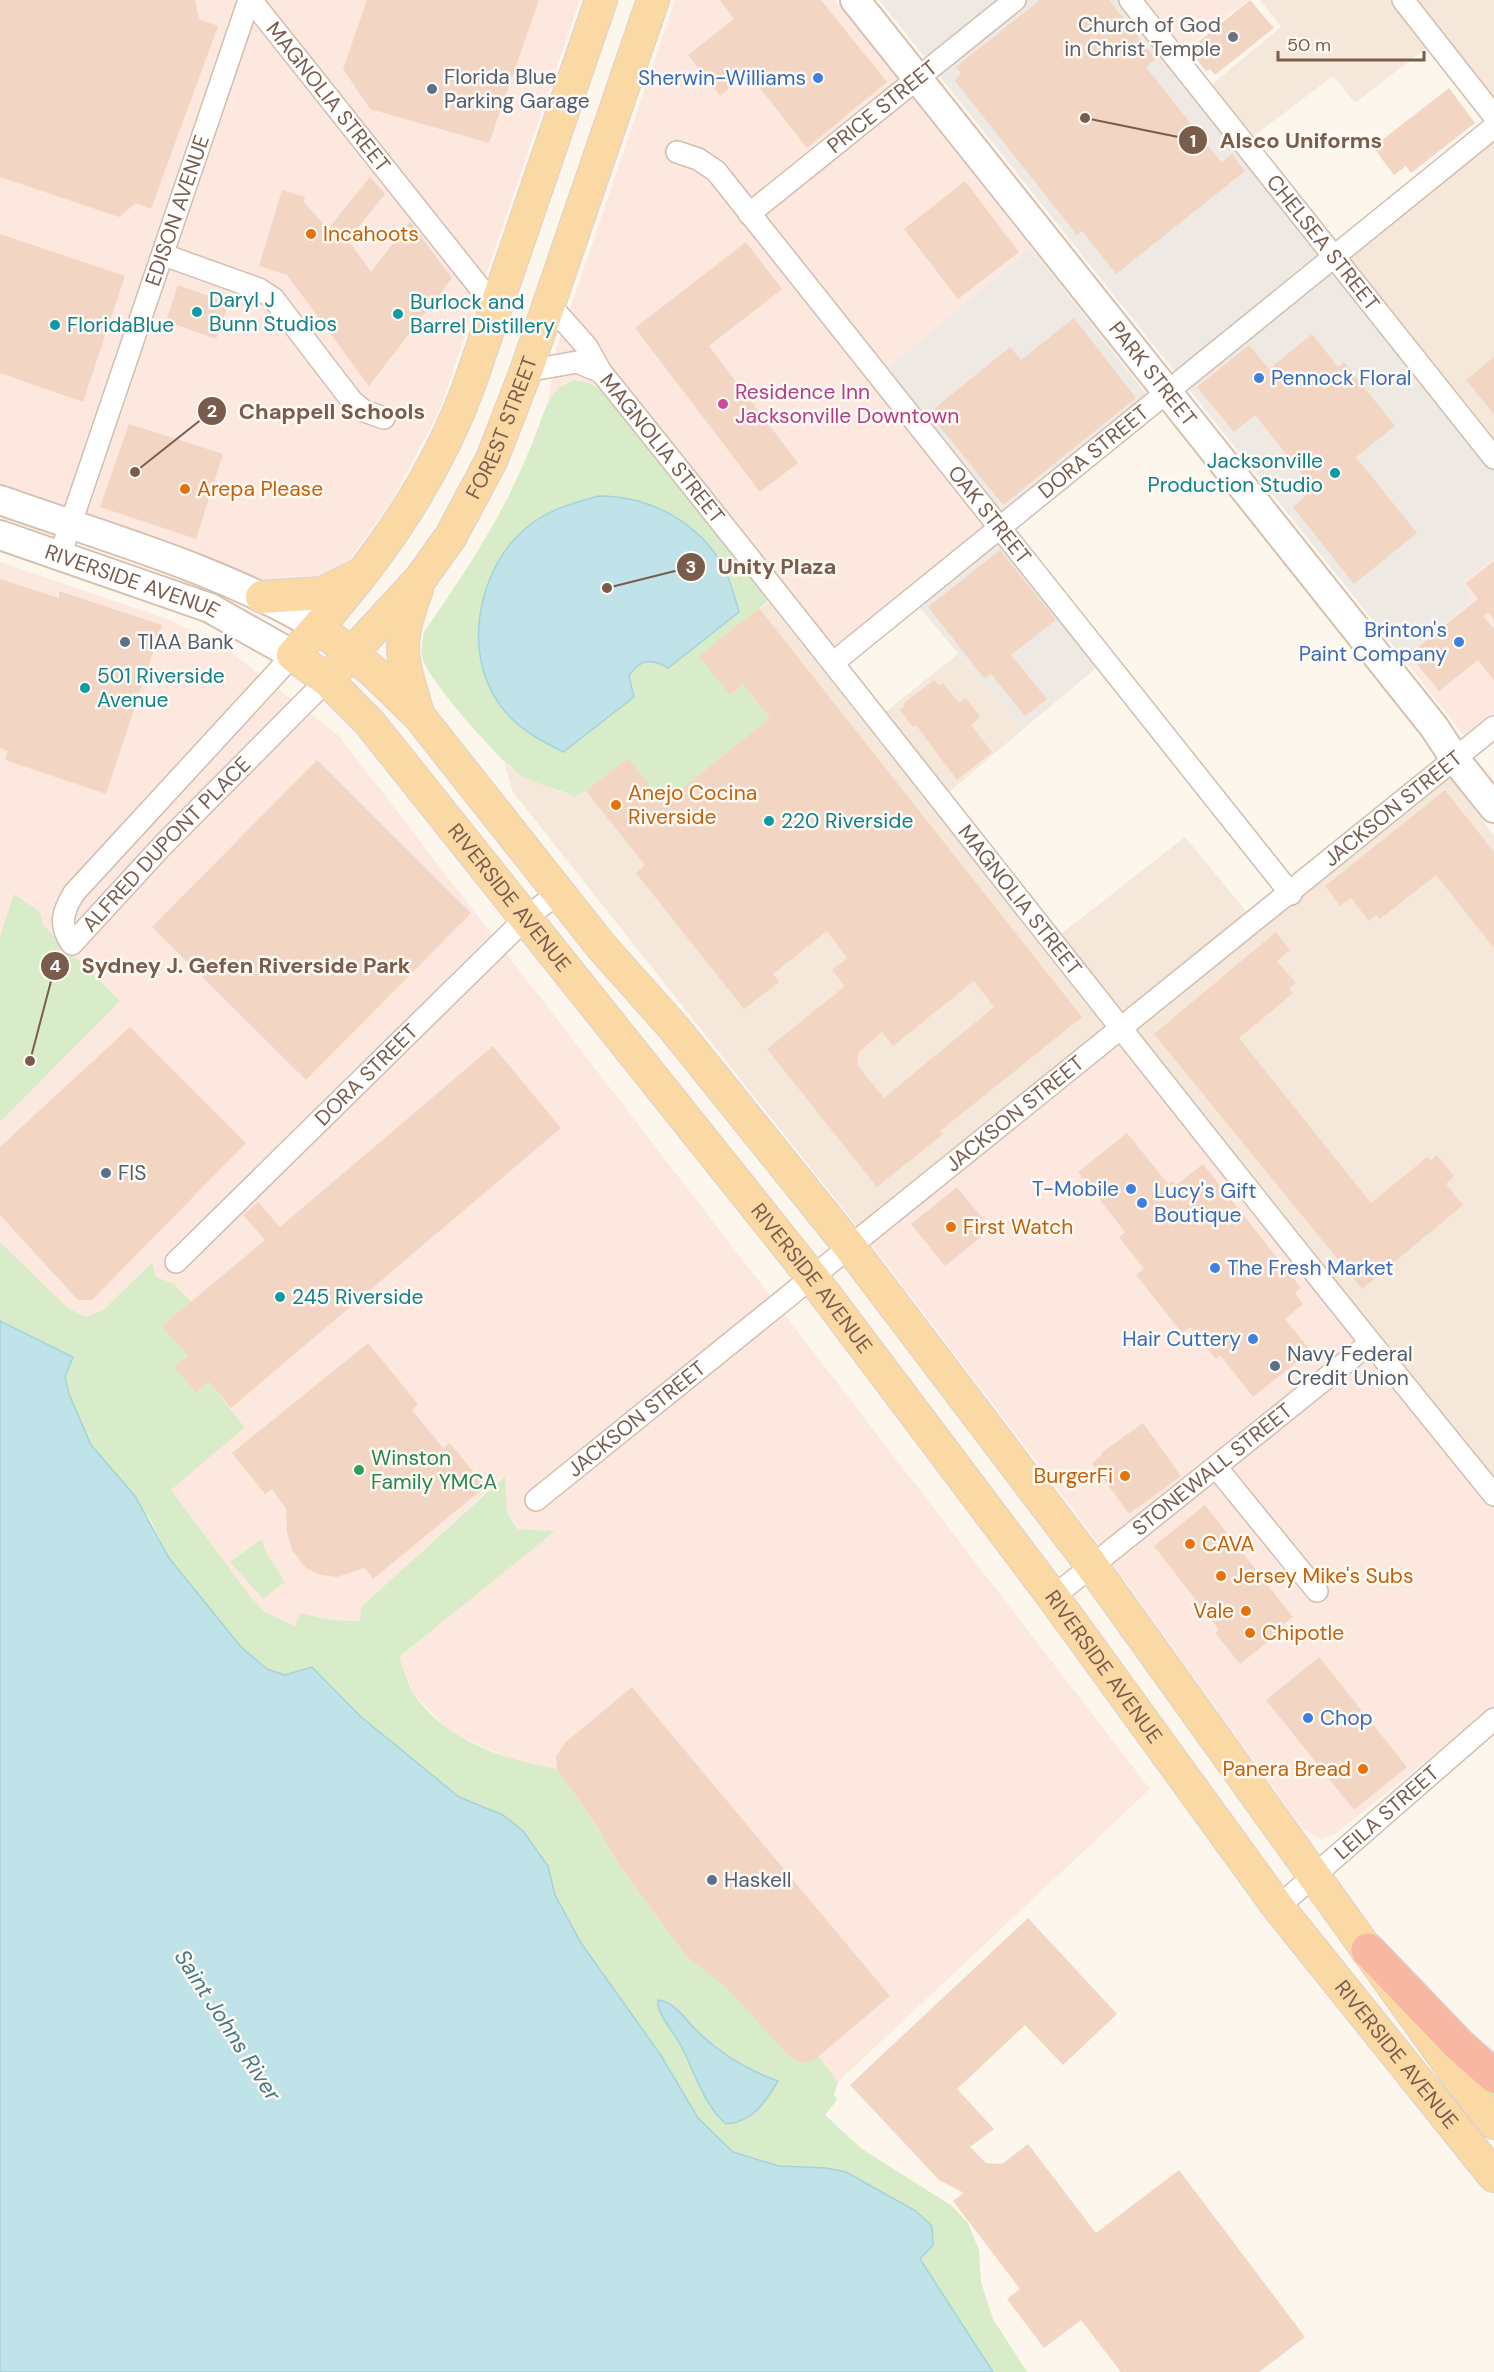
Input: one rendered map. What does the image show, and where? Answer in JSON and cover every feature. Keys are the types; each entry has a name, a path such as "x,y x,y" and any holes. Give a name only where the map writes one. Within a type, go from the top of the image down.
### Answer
{"highway":[{"path":"1368,1950 1459,2045 1494,2076"}],"main road":[{"name":"FOREST STREET","path":"293,655 365,572 400,523 436,461 464,399 601,0"},
{"name":"FOREST STREET","path":"327,680 421,578 451,536 477,489 506,426 653,0"},
{"path":"262,597 322,593 365,572"},
{"path":"419,716 402,661 402,640 405,622 421,578"},
{"name":"RIVERSIDE AVENUE","path":"318,627 352,653 419,716 601,946 674,1028 850,1248 1092,1566 1494,2122"},
{"name":"RIVERSIDE AVENUE","path":"293,655 327,680 391,748 812,1277 1053,1597 1278,1907 1494,2176"}],"street":[{"name":"EDISON AVENUE","path":"60,555 250,0"},
{"name":"MAGNOLIA STREET","path":"250,0 495,308"},
{"name":"PARK STREET","path":"855,0 1434,727 1455,759 1494,808"},
{"name":"PRICE STREET","path":"749,214 1015,0"},
{"name":"CHELSEA STREET","path":"1130,0 1494,458"},
{"path":"1403,0 1494,116"},
{"name":"DORA STREET","path":"834,662 1494,127"},
{"name":"OAK STREET","path":"676,152 698,159 716,171 1291,894"},
{"path":"164,255 259,290 273,298 352,401 364,411 384,418"},
{"name":"MAGNOLIA STREET","path":"549,304 587,347 601,372 834,662 1120,1029 1494,1495"},
{"path":"526,370 577,362 601,372"},
{"name":"RIVERSIDE AVENUE","path":"0,500 214,575 318,627"},
{"name":"RIVERSIDE AVENUE","path":"0,535 210,608 293,655"},
{"name":"ALFRED DUPONT PLACE","path":"293,655 74,893 62,917 64,932 72,944 162,846 327,680"},
{"name":"JACKSON STREET","path":"536,1500 1291,894 1494,727"},
{"name":"DORA STREET","path":"176,1262 525,919 559,892"},
{"name":"STONEWALL STREET","path":"1053,1597 1370,1343"},
{"path":"1216,1467 1317,1591"},
{"name":"LEILA STREET","path":"1278,1907 1313,1874 1494,1719"}],"shaded area":[{"path":"0,0 580,0 439,412 391,502 348,562 329,581 274,589 0,486"},
{"path":"675,0 835,0 1031,248 883,372 999,514 832,648 784,589 769,600 602,390 589,383 575,380 564,383 548,403 556,350"},
{"path":"879,0 1142,0 1394,317 1494,438 1494,558 1462,583 1473,600 1403,658"},
{"path":"1142,0 1248,0 1182,51"},
{"path":"1260,0 1494,0 1494,438 1335,244 1487,119 1430,45 1355,103 1333,76 1251,138 1210,86 1281,27"},
{"path":"1031,248 1148,396 1000,514 1113,654 1022,730 905,590 999,514 883,372"},
{"path":"1494,558 1494,715 1466,738 1403,658 1473,600 1462,583"},
{"path":"0,562 167,619 219,643 339,736 1150,1789 838,2082 818,2057 686,1956 619,1865 596,1825 557,1769 518,1762 450,1732 414,1695 399,1657 554,1531 519,1529 507,1513 504,1476 361,1607 360,1621 332,1620 300,1613 295,1626 265,1612 250,1596 170,1490 245,1426 209,1382 196,1393 174,1367 162,1326 169,1283 156,1277 151,1262 103,1310 86,1317 68,1308 0,1242 0,1122 119,1000 43,925 39,912 15,894 0,937"},
{"path":"785,589 884,713 958,654 1022,730 948,793 1061,934 1185,837 1259,927 1448,775 1494,836 1494,1480 870,1243 513,792 504,763 524,777 574,797 586,791 628,758 664,802 730,695 699,656"},
{"path":"1132,1028 1494,1480 1494,1707 1335,1834 1320,1839 1301,1827 1084,1524 870,1243"}],"green space":[{"path":"575,380 589,383 602,390 769,600 700,656 730,694 743,684 770,718 664,803 628,758 586,791 574,797 522,776 499,756 452,703 428,671 422,656 424,632 458,583 502,509 527,457 547,405 555,392"},
{"path":"14,894 40,912 43,925 120,1001 0,1122 0,937"},
{"path":"0,1242 68,1308 86,1317 103,1310 152,1262 156,1277 174,1284 191,1302 163,1326 188,1356 174,1367 196,1393 209,1382 245,1427 171,1490 250,1596 265,1612 295,1626 300,1613 332,1620 360,1621 361,1607 505,1476 507,1513 518,1529 555,1531 399,1657 415,1696 443,1725 479,1746 517,1760 557,1769 596,1825 619,1865 686,1956 818,2056 838,2082 834,2094 837,2100 825,2115 862,2149 952,2206 968,2223 979,2250 981,2282 993,2319 1027,2372 993,2372 919,2258 933,2245 932,2226 916,2211 846,2172 826,2168 780,2166 733,2152 698,2118 660,2054 581,1943 555,1895 548,1866 503,1815 459,1797 360,1716 312,1667 285,1675 267,1669 241,1647 169,1558 150,1519 91,1445 69,1394 65,1377 72,1357 0,1321"},
{"path":"262,1539 266,1553 285,1582 263,1599 230,1562"}],"water":[{"path":"599,496 637,501 672,515 688,525 714,552 724,568 739,612 668,668 651,662 637,666 629,676 634,697 563,752 521,727 509,716 493,694 483,670 479,643 480,616 486,589 497,564 512,542 531,524 547,514"},
{"name":"Saint Johns River","path":"0,1321 73,1357 65,1377 69,1394 91,1445 135,1496 169,1558 241,1647 267,1669 285,1675 312,1667 360,1716 459,1797 503,1815 523,1831 548,1866 555,1895 581,1943 660,2054 698,2118 733,2152 779,2166 826,2168 846,2172 916,2211 932,2226 933,2245 920,2259 993,2372 0,2372"},
{"path":"658,2000 675,2008 698,2032 725,2054 746,2067 778,2081 757,2110 744,2120 726,2124 718,2116 705,2097 681,2046 663,2018"}],"building":[{"path":"0,0 195,0 199,19 218,26 151,209 136,203 119,217 0,177"},
{"name":"Florida Blue Parking Garage","path":"367,0 539,0 489,143 370,109 343,69"},
{"name":"Sherwin-Williams","path":"720,0 821,0 887,82 807,148 748,73 720,96 688,55 734,19"},
{"path":"1040,0 1109,0 1156,59 1146,67 1221,162 1232,154 1245,171 1116,274 1082,231 1077,235 955,81 961,73 956,67"},
{"name":"Church of God in Christ Temple","path":"1250,0 1274,28 1215,75 1210,69 1206,71 1194,56 1198,52 1193,46"},
{"path":"1449,88 1475,123 1411,173 1406,166 1394,175 1373,147"},
{"path":"370,177 385,194 348,240 371,272 410,222 452,278 369,386 287,275 259,266 282,190 305,197 304,202 328,229"},
{"path":"965,181 1019,252 958,299 904,229"},
{"name":"FloridaBlue","path":"0,234 125,276 83,402 0,373"},
{"name":"Residence Inn Jacksonville Downtown","path":"746,242 782,289 709,346 798,463 760,492 635,328"},
{"name":"Daryl J Bunn Studios","path":"178,285 229,303 216,339 166,321"},
{"path":"1074,318 1136,398 1003,505 929,413 1010,347 1021,360"},
{"name":"Jacksonville Production Studio","path":"1312,334 1338,367 1344,362 1395,426 1356,457 1417,533 1354,584 1293,507 1314,489 1255,415 1234,432 1197,387 1249,345 1269,369"},
{"path":"1494,357 1494,414 1466,380"},
{"path":"129,424 223,454 196,539 100,507"},
{"path":"1000,550 1056,620 1011,655 1047,699 1025,716 991,674 984,678 928,607"},
{"name":"Brinton's Paint Company","path":"1494,561 1494,620 1488,612 1483,616 1494,629 1494,680 1478,660 1439,691 1409,654 1478,599 1466,583"},
{"name":"501 Riverside Avenue","path":"0,579 59,598 59,591 162,625 106,794 5,760 8,751 0,748"},
{"path":"759,608 1082,1017 940,1131 943,1134 877,1187 767,1049 845,986 832,970 847,958 827,931 773,974 779,982 744,1009 636,873 645,865 586,791 628,758 664,803 770,718 743,684 730,695 699,656","holes":["974,981 994,1007 884,1098 857,1065 859,1052 882,1032 893,1046"]},
{"path":"934,680 939,686 943,683 959,703 966,698 980,717 971,725 992,752 957,780 916,725 913,727 900,710 905,706 903,704"},
{"path":"317,760 471,913 306,1080 152,927"},
{"path":"1445,790 1494,852 1494,948 1436,875 1380,919 1376,915 1369,921 1351,898 1340,906 1325,886"},
{"path":"1276,932 1290,950 1277,961 1296,983 1289,988 1293,993 1239,1038 1371,1203 1427,1157 1430,1161 1437,1155 1454,1176 1446,1184 1463,1205 1362,1289 1154,1034"},
{"path":"130,1027 246,1143 92,1300 78,1300 0,1215 0,1147"},
{"path":"493,1046 561,1128 231,1408 209,1382 196,1393 174,1367 188,1356 162,1326 265,1240 243,1215 258,1202 280,1227"},
{"path":"1127,1133 1168,1184 1172,1181 1176,1185 1203,1164 1301,1288 1295,1293 1303,1304 1285,1319 1311,1351 1253,1397 1220,1355 1216,1359 1190,1327 1182,1333 1136,1275 1144,1269 1119,1237 1125,1232 1078,1172"},
{"name":"First Watch","path":"957,1187 991,1229 945,1266 911,1224"},
{"name":"Winston Family YMCA","path":"368,1343 418,1404 412,1410 443,1448 450,1443 485,1487 373,1579 365,1568 337,1577 320,1575 305,1567 292,1550 287,1532 286,1509 272,1489 265,1494 232,1453"},
{"path":"1143,1423 1181,1476 1129,1514 1092,1463 1102,1455 1101,1453"},
{"path":"1205,1505 1293,1617 1283,1625 1285,1628 1240,1664 1215,1633 1219,1630 1154,1546"},
{"path":"1319,1657 1407,1767 1354,1810 1266,1700"},
{"name":"Haskell","path":"632,1687 890,1996 813,2061 802,2063 790,2057 726,1987 686,1956 619,1865 596,1825 557,1769 556,1756 566,1742"},
{"path":"1028,1918 1117,2014 1063,2065 1025,2025 957,2089 994,2129 970,2147 986,2163 1002,2164 1028,2144 1096,2233 1179,2170 1305,2337 1259,2372 1121,2372 1081,2320 1044,2348 1007,2299 1020,2289 953,2201 964,2193 939,2180 850,2085"}],"place":[{"name":"Church of God in Christ Temple","path":"1233,37"},
{"name":"Sherwin-Williams","path":"818,78"},
{"name":"Florida Blue Parking Garage","path":"432,89"},
{"name":"Alsco Uniforms","path":"1085,118"},
{"name":"Incahoots","path":"311,234"},
{"name":"Daryl J Bunn Studios","path":"197,312"},
{"name":"Burlock and Barrel Distillery","path":"398,314"},
{"name":"FloridaBlue","path":"55,325"},
{"name":"Pennock Floral","path":"1259,378"},
{"name":"Residence Inn Jacksonville Downtown","path":"723,404"},
{"name":"Chappell Schools","path":"135,472"},
{"name":"Jacksonville Production Studio","path":"1335,473"},
{"name":"Arepa Please","path":"185,489"},
{"name":"Unity Plaza","path":"607,588"},
{"name":"TIAA Bank","path":"125,642"},
{"name":"Brinton's Paint Company","path":"1459,642"},
{"name":"501 Riverside Avenue","path":"85,688"},
{"name":"Anejo Cocina Riverside","path":"616,805"},
{"name":"220 Riverside","path":"769,821"},
{"name":"Sydney J. Gefen Riverside Park","path":"30,1061"},
{"name":"FIS","path":"106,1173"},
{"name":"T-Mobile","path":"1131,1189"},
{"name":"Lucy's Gift Boutique","path":"1142,1203"},
{"name":"First Watch","path":"951,1227"},
{"name":"The Fresh Market","path":"1215,1268"},
{"name":"245 Riverside","path":"280,1297"},
{"name":"Hair Cuttery","path":"1253,1339"},
{"name":"Navy Federal Credit Union","path":"1275,1366"},
{"name":"Winston Family YMCA","path":"359,1470"},
{"name":"BurgerFi","path":"1125,1476"},
{"name":"CAVA","path":"1190,1544"},
{"name":"Jersey Mike's Subs","path":"1221,1576"},
{"name":"Vale","path":"1246,1611"},
{"name":"Chipotle","path":"1250,1633"},
{"name":"Chop","path":"1308,1718"},
{"name":"Panera Bread","path":"1363,1769"},
{"name":"Haskell","path":"712,1880"}]}
